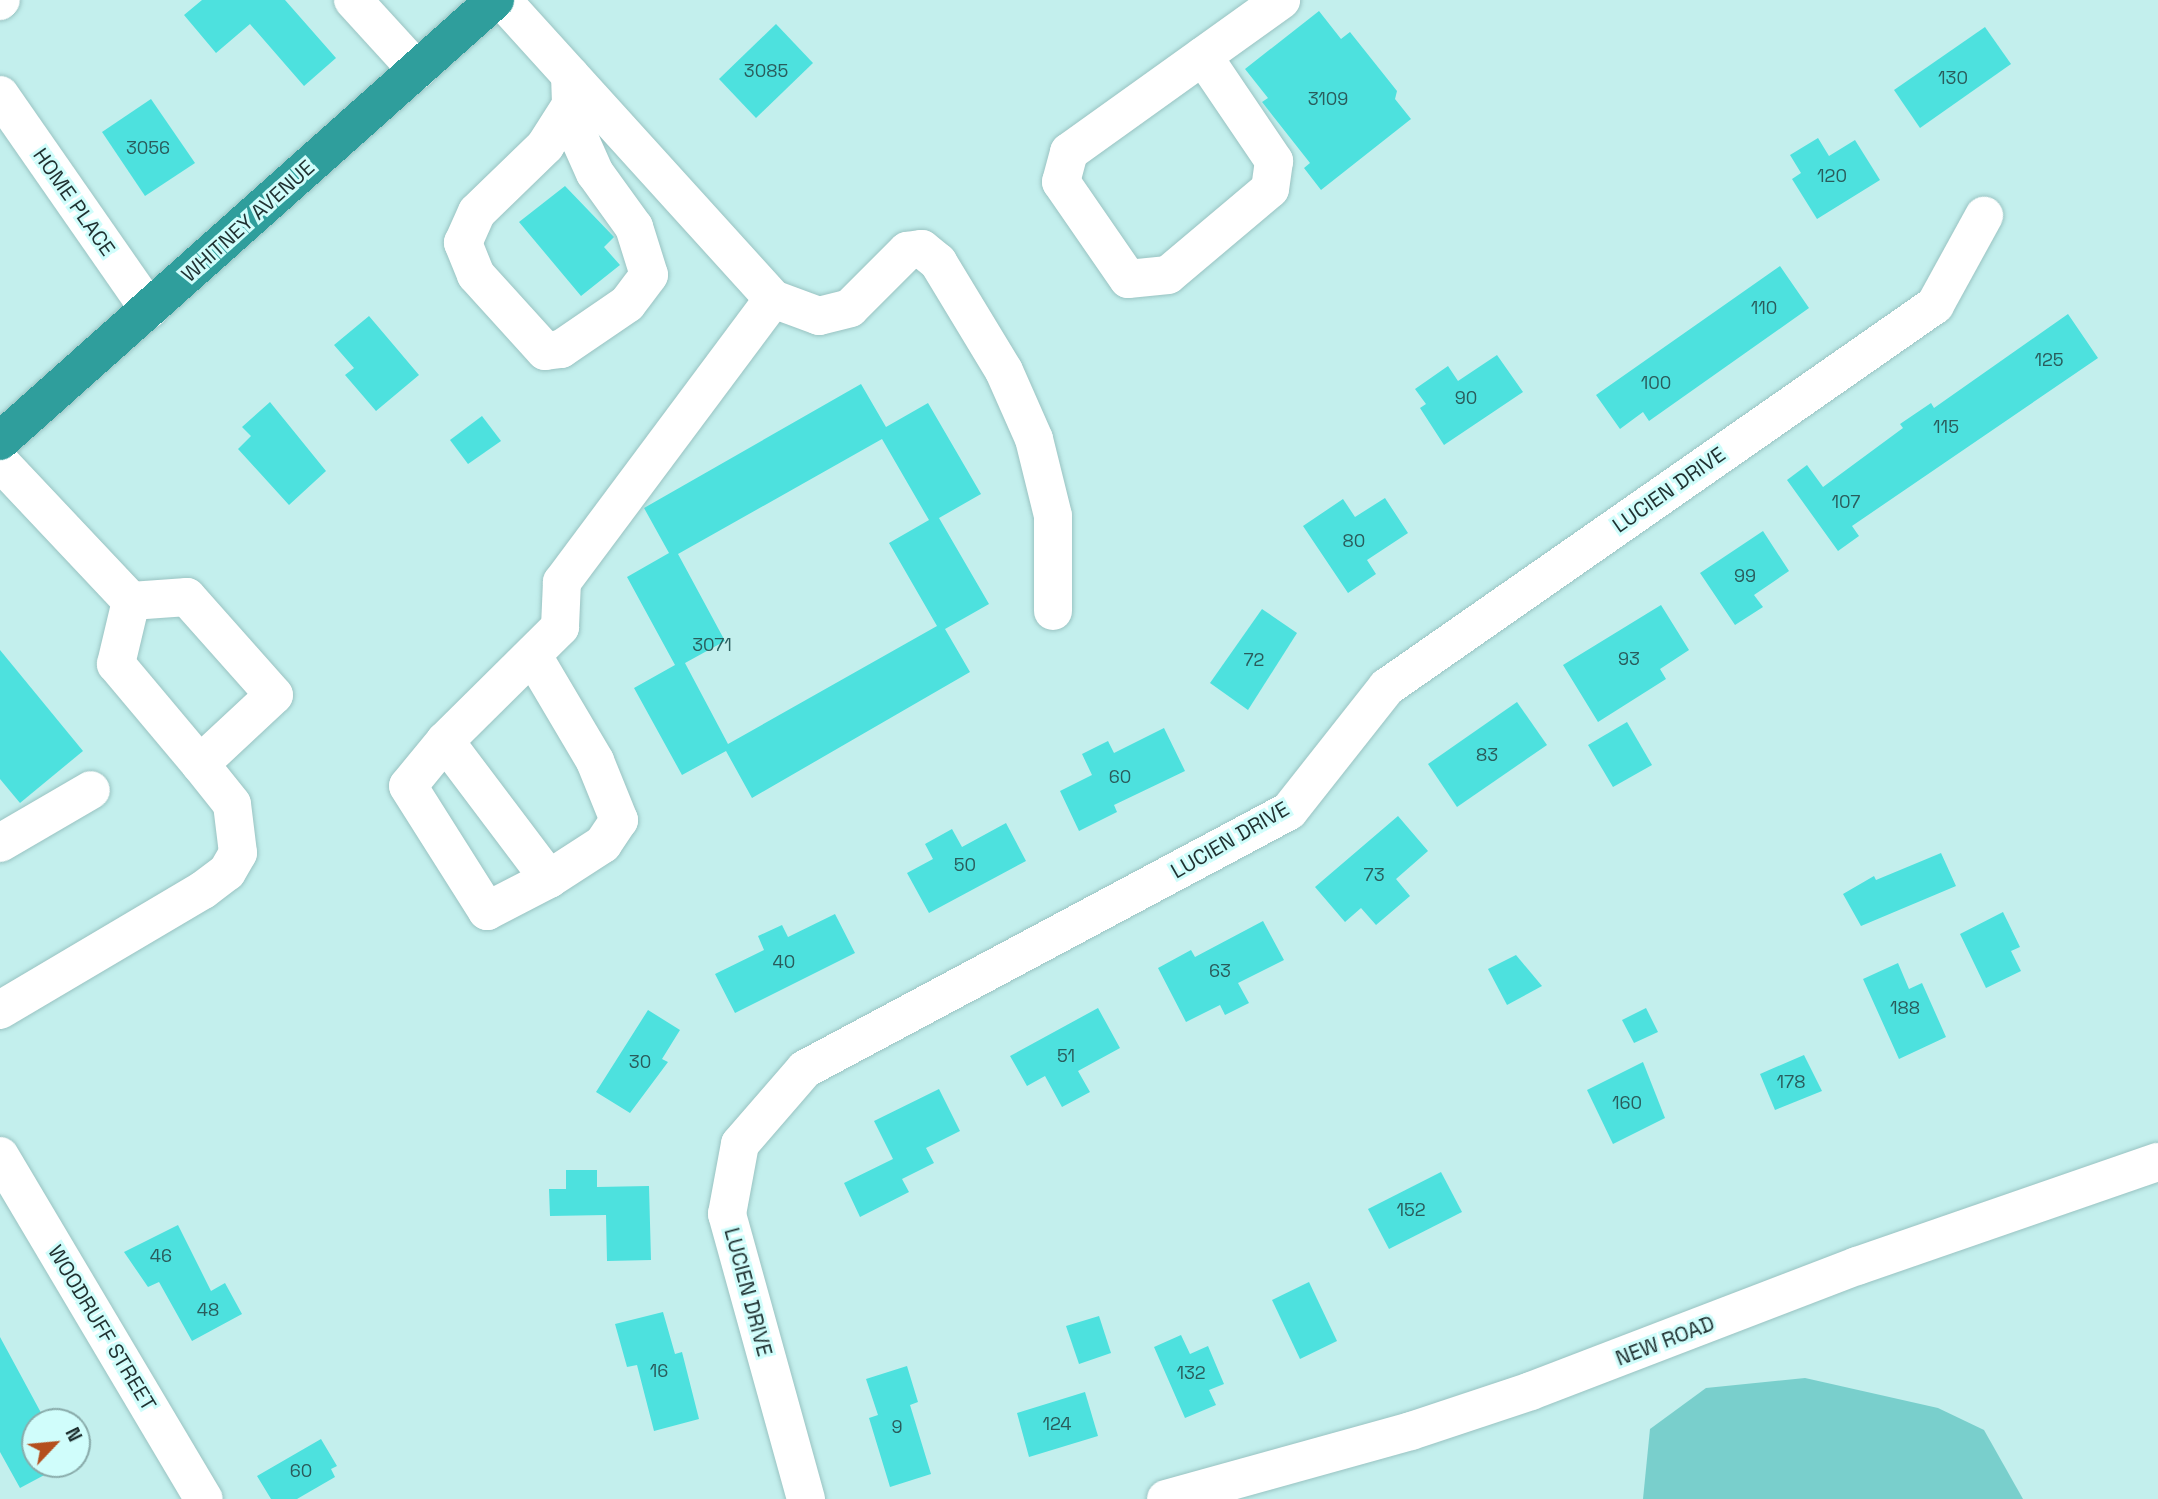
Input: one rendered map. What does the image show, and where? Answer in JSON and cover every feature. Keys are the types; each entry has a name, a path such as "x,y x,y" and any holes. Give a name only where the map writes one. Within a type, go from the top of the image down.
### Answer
{"highway":[{"name":"WHITNEY AVENUE","path":"0,441 491,2"}],"street":[{"path":"353,0 417,70"},
{"path":"1203,56 1275,161 1270,189 1168,275 1128,279 1061,181 1069,152 1281,0"},
{"path":"491,2 570,90 773,299 819,316 850,308 907,251 922,249 938,262 1004,371 1034,439 1053,516 1054,611"},
{"path":"570,90 595,173 643,246 649,275 627,304 561,349 545,351 476,275 463,243 477,212 545,146 570,90"},
{"name":"HOME PLACE","path":"0,95 149,309"},
{"name":"LUCIEN DRIVE","path":"806,1499 727,1214 740,1144 806,1069 1289,811 1387,687 1935,305 1984,216"},
{"path":"533,656 595,761 618,820 603,844 549,879 487,911 408,786 445,741 560,628 562,582 773,299"},
{"path":"0,463 131,601"},
{"path":"131,601 187,597 274,695 200,764"},
{"path":"0,1010 227,872 238,853 238,819 200,764 116,664 131,601"},
{"path":"445,741 549,879"},
{"path":"0,843 91,790"},
{"name":"NEW ROAD","path":"1166,1499 1398,1435 1531,1391 1893,1253 2158,1162"},
{"name":"WOODRUFF STREET","path":"6,1179 204,1499"}],"shaded area":[{"path":"1805,1378 1938,1408 1984,1430 2023,1499 1643,1499 1650,1429 1706,1388"}],"building":[{"path":"202,0 285,0 336,58 304,86 250,24 216,53 184,15"},
{"path":"1319,11 1341,39 1350,32 1397,91 1395,99 1411,119 1321,190 1304,168 1310,163 1262,102 1268,98 1245,69"},
{"path":"776,24 813,63 756,118 719,79"},
{"path":"1985,27 2011,64 1920,128 1894,90"},
{"path":"151,99 195,163 145,196 102,132"},
{"path":"1818,138 1829,156 1855,140 1880,180 1817,219 1792,179 1801,173 1790,155"},
{"path":"565,186 614,237 604,247 620,265 581,296 519,222"},
{"path":"1780,266 1809,308 1649,421 1643,412 1620,429 1596,395"},
{"path":"2068,314 2098,358 1852,526 1859,536 1838,551 1787,480 1807,465 1823,487 1903,428 1900,424 1931,403 1934,408"},
{"path":"369,316 419,375 376,411 345,375 354,368 334,345"},
{"path":"1497,355 1523,392 1444,445 1420,408 1426,404 1415,389 1448,366 1458,381"},
{"path":"861,384 886,427 928,403 981,494 939,518 989,604 945,629 970,672 752,798 726,751 682,775 634,688 675,665 627,577 669,553 644,508","holes":["882,439 929,520 889,543 937,626 728,744 685,663 725,641 678,554"]},
{"path":"270,402 326,471 289,505 238,449 251,436 242,427"},
{"path":"482,416 501,441 468,464 450,440"},
{"path":"1385,498 1408,533 1367,560 1376,574 1348,593 1303,526 1343,499 1355,517"},
{"path":"1763,531 1789,571 1754,595 1763,607 1735,625 1700,573"},
{"path":"1661,605 1689,650 1660,669 1666,679 1598,722 1563,665"},
{"path":"1262,609 1297,633 1248,710 1210,683"},
{"path":"0,650 83,751 20,803 0,779"},
{"path":"1517,702 1547,745 1457,807 1428,764"},
{"path":"1627,722 1652,765 1613,787 1588,745"},
{"path":"1164,728 1185,771 1114,805 1117,812 1079,831 1060,791 1092,775 1082,754 1108,741 1114,753"},
{"path":"1398,816 1428,851 1396,879 1410,896 1376,925 1361,908 1345,922 1315,887"},
{"path":"1006,823 1026,861 929,913 907,873 933,859 925,844 952,829 962,847"},
{"path":"1941,853 1956,886 1861,926 1843,894 1874,876 1876,880"},
{"path":"2003,912 2020,947 2011,951 2021,971 1986,988 1960,934"},
{"path":"835,914 855,953 735,1013 715,974 764,950 758,936 782,925 788,937"},
{"path":"1263,921 1284,960 1238,983 1249,1003 1225,1015 1220,1005 1186,1022 1158,968 1191,950 1195,957"},
{"path":"1516,955 1542,986 1507,1005 1488,969"},
{"path":"1898,963 1909,989 1922,983 1946,1037 1899,1059 1863,979"},
{"path":"1098,1008 1120,1048 1078,1071 1090,1092 1062,1107 1045,1076 1027,1086 1010,1056"},
{"path":"1646,1008 1658,1032 1634,1043 1622,1020"},
{"path":"648,1010 680,1030 662,1059 668,1062 630,1113 596,1092"},
{"path":"1804,1055 1822,1091 1775,1110 1760,1074"},
{"path":"1643,1062 1665,1118 1613,1144 1587,1090"},
{"path":"939,1089 960,1131 926,1148 934,1163 902,1179 909,1192 860,1217 844,1183 893,1159 874,1121"},
{"path":"566,1170 597,1170 597,1187 649,1186 651,1260 607,1261 606,1215 550,1216 549,1189 566,1189"},
{"path":"1441,1172 1462,1212 1389,1249 1368,1209"},
{"path":"178,1225 211,1291 225,1283 242,1314 192,1341 159,1282 148,1287 124,1252"},
{"path":"1309,1282 1337,1341 1300,1359 1272,1300"},
{"path":"663,1312 675,1354 682,1352 699,1419 654,1431 637,1365 627,1367 615,1324"},
{"path":"1099,1316 1111,1353 1079,1364 1066,1326"},
{"path":"1181,1335 1190,1354 1208,1346 1224,1384 1209,1390 1216,1405 1185,1418 1154,1347"},
{"path":"0,1337 38,1408 21,1408 21,1478 39,1478 20,1488 0,1452"},
{"path":"907,1366 918,1402 910,1405 931,1474 890,1487 869,1418 878,1415 866,1379"},
{"path":"1085,1392 1098,1436 1029,1457 1017,1413"},
{"path":"321,1439 337,1466 331,1469 335,1477 297,1499 271,1499 257,1476"}]}
